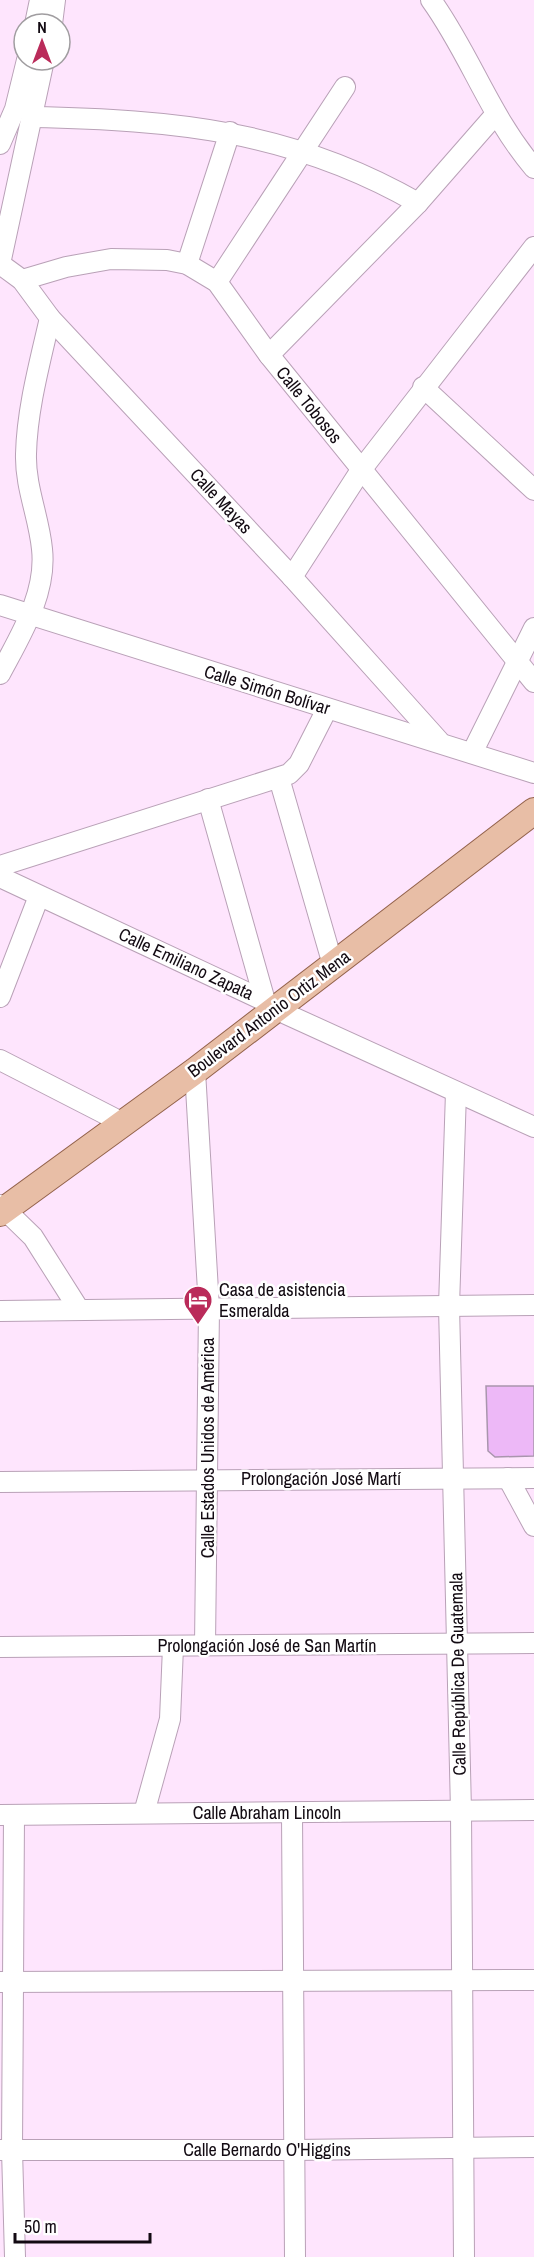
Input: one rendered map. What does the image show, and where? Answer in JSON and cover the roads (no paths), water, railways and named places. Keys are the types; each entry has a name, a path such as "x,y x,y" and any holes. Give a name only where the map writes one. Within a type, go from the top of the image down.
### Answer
{"main road":[{"name":"Boulevard Antonio Ortiz Mena","path":"2,1209 125,1124 195,1071 270,1005 333,965 534,811"}],"street":[{"path":"431,0 450,28 495,115 534,168"},
{"path":"0,264 23,113 26,72"},
{"path":"0,144 23,113 39,72"},
{"path":"217,282 345,87"},
{"path":"23,113 125,119 230,132 303,152 389,187 418,203"},
{"path":"269,355 418,203 495,115"},
{"path":"187,264 230,132"},
{"path":"292,577 361,470 423,387 534,247"},
{"name":"Calle Tobosos","path":"22,280 66,267 111,260 167,260 187,264 217,282 269,355 534,682"},
{"name":"Calle Mayas","path":"0,264 22,280 50,318 292,577 439,741"},
{"path":"0,674 30,616 40,581 43,551 26,477 26,454 38,372 50,318"},
{"path":"423,387 534,490"},
{"name":"Calle Simón Bolívar","path":"0,605 327,709 439,741 534,773"},
{"path":"472,753 534,628"},
{"path":"0,866 279,778 299,764 327,709"},
{"path":"279,778 333,965"},
{"path":"208,800 270,1005"},
{"name":"Calle Emiliano Zapata","path":"0,877 456,1092 534,1126"},
{"path":"0,997 39,896"},
{"path":"0,1060 125,1124"},
{"name":"Calle Estados Unidos de América","path":"195,1071 209,1308 209,1479 205,1645"},
{"name":"Calle República De Guatemala","path":"456,1092 449,1306 461,1811 464,2257"},
{"path":"2,1209 33,1238 78,1308"},
{"path":"0,1311 78,1308 534,1305"},
{"path":"508,1478 534,1526"},
{"name":"Prolongación José Martí","path":"0,1482 534,1478"},
{"name":"Prolongación José de San Martín","path":"0,1647 534,1643"},
{"path":"144,1813 170,1719 173,1647"},
{"name":"Calle Abraham Lincoln","path":"7,1815 534,1810"},
{"path":"292,1814 295,2257"},
{"path":"7,1815 6,2150 15,2257"},
{"path":"6,1982 292,1983 534,1980"},
{"name":"Calle Bernardo O'Higgins","path":"6,2150 534,2147"}],"place":[{"name":"Casa de asistencia Esmeralda","path":"198,1326"}]}
